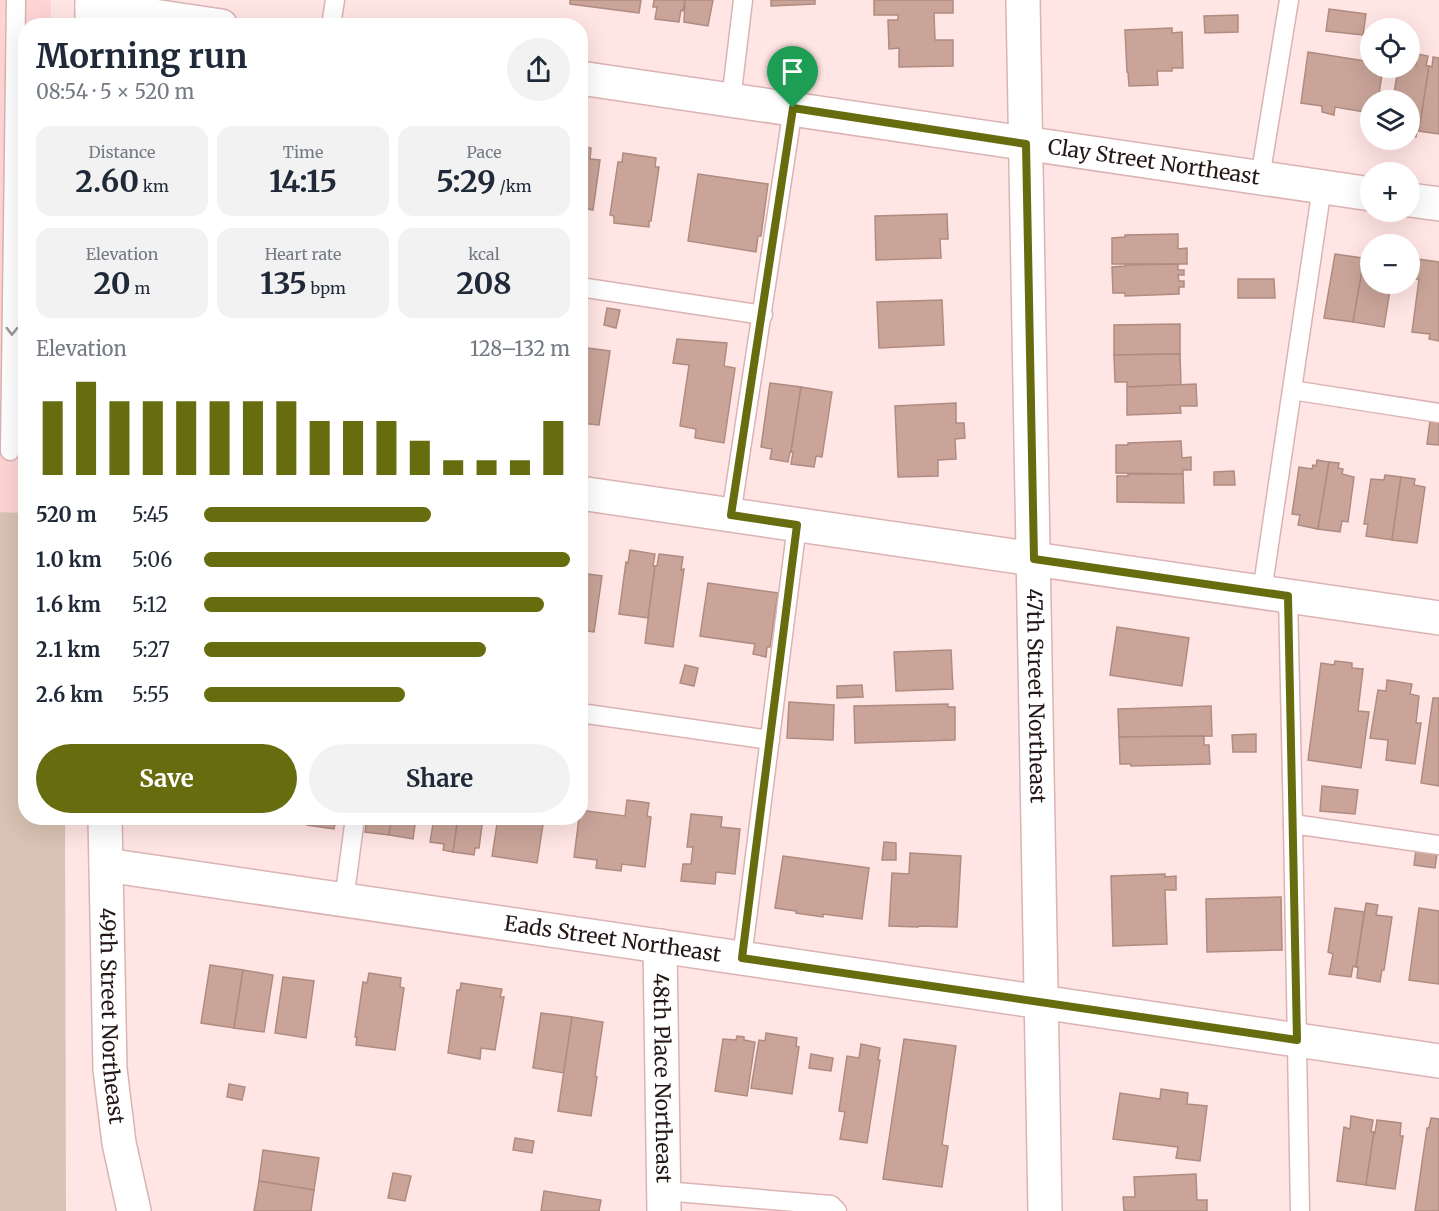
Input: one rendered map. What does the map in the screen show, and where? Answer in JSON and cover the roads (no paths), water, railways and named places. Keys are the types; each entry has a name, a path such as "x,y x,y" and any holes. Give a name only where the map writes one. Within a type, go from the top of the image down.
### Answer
{"street":[{"name":"47th Street Northeast","path":"1023,0 1045,1211"},
{"path":"92,11 152,18"},
{"name":"Clay Street Northeast","path":"588,79 1360,192"},
{"path":"1420,201 1439,204"},
{"path":"588,494 1439,618"},
{"name":"49th Street Northeast","path":"105,825 110,1069 119,1143 134,1211"},
{"name":"Eads Street Northeast","path":"106,865 1439,1062"},
{"name":"48th Place Northeast","path":"660,946 664,1201"}],"lane":[{"path":"12,451 16,0"},
{"path":"332,18 335,0"},
{"path":"731,100 743,0"},
{"path":"1260,178 1289,0"},
{"path":"731,515 793,108"},
{"path":"1300,1211 1293,824 1275,594 1292,390 1322,187"},
{"path":"588,288 762,315"},
{"path":"1292,390 1439,413"},
{"path":"742,958 797,525"},
{"path":"588,714 770,740"},
{"path":"1293,824 1439,845"},
{"path":"344,900 354,825"},
{"path":"664,1201 831,1205 837,1211"}]}
